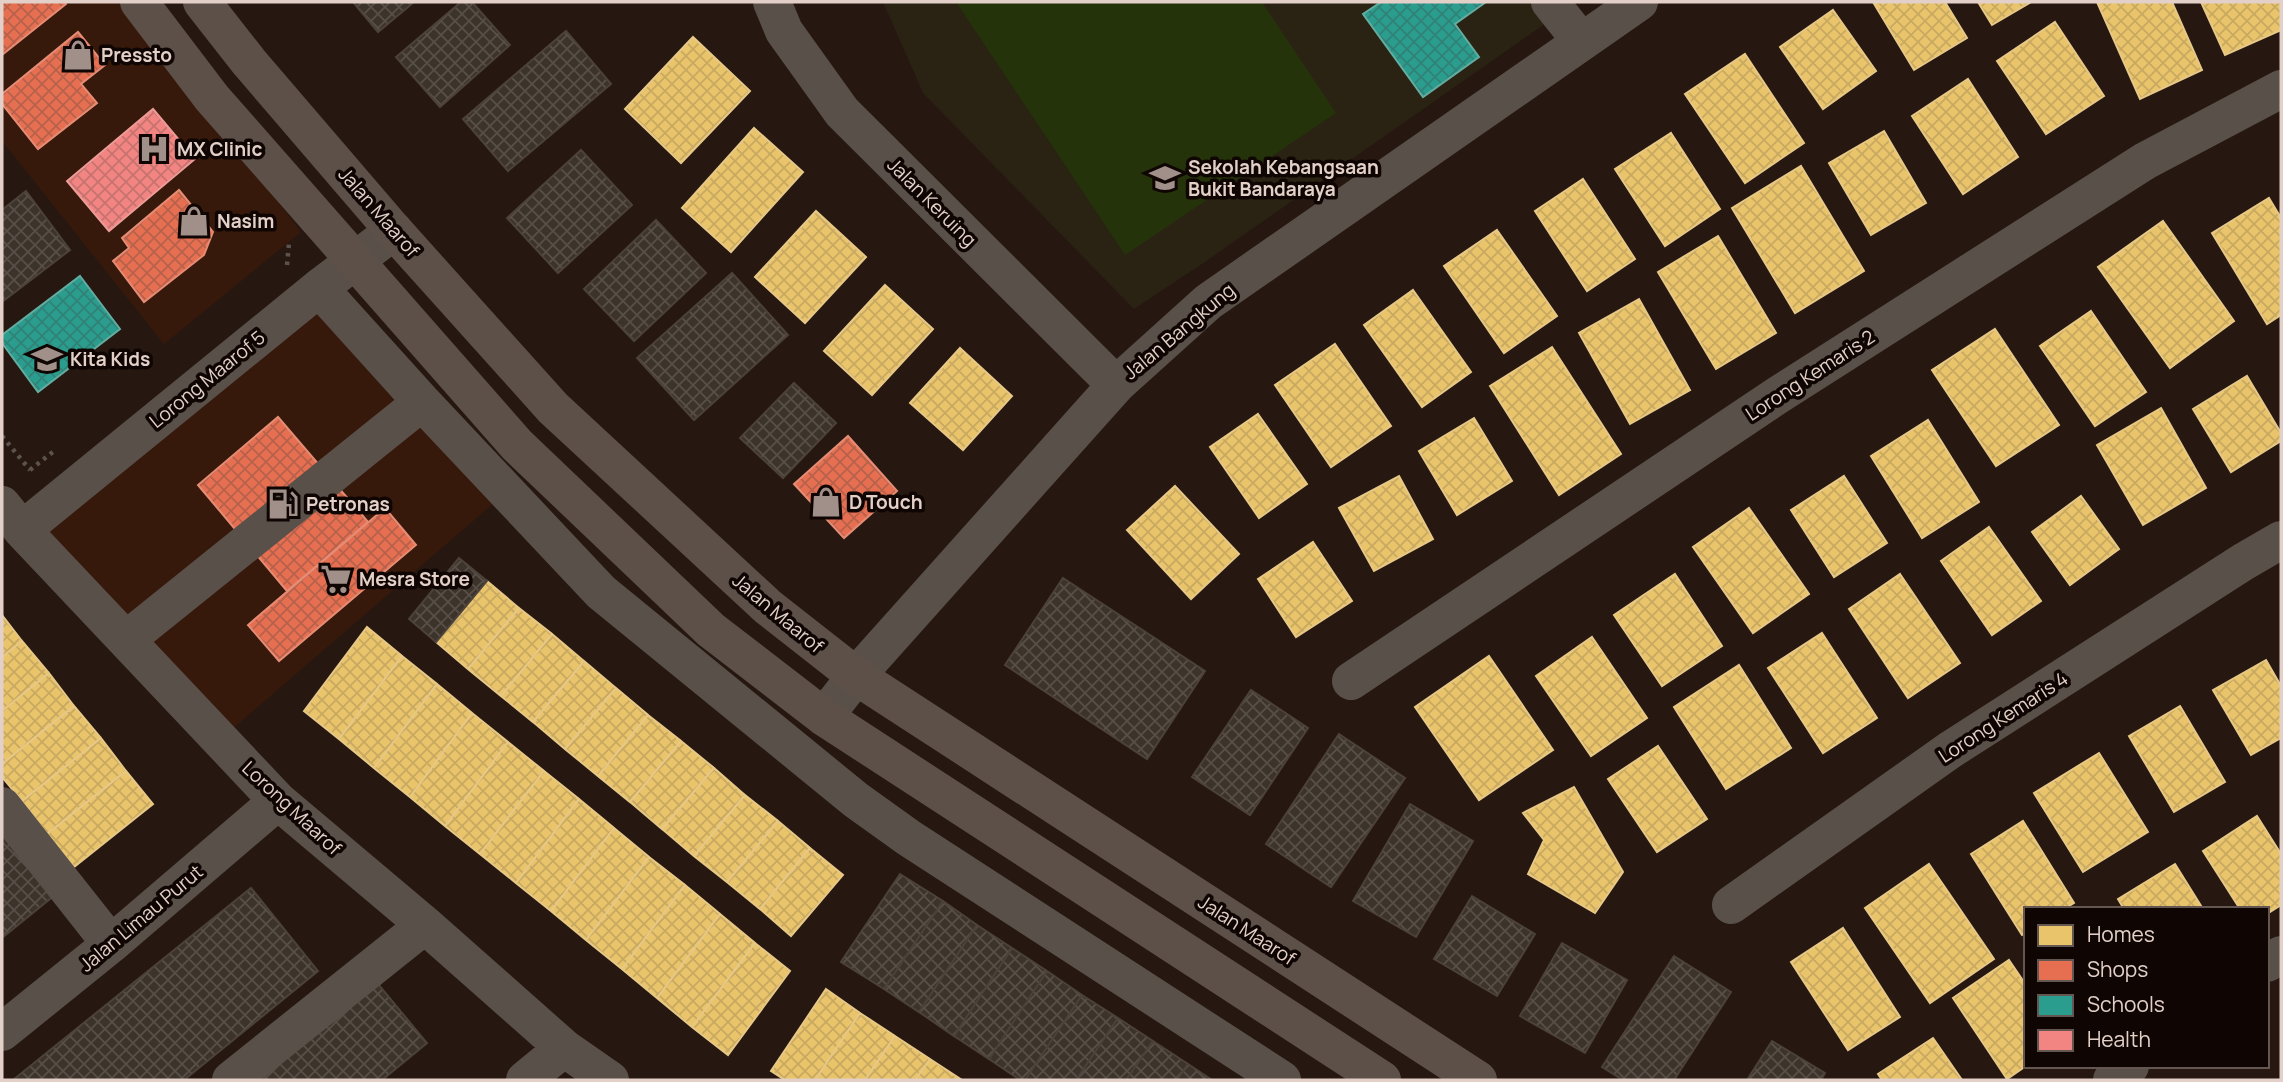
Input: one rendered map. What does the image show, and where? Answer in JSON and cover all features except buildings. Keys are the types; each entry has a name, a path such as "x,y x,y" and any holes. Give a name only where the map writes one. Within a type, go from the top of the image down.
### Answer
{"main road":[{"path":"139,2 212,98 517,445 711,630 824,717 1382,1080"},
{"name":"Jalan Maarof","path":"202,2 249,62 394,231 553,408 768,607 856,676 1478,1080"}],"street":[{"name":"Jalan Keruing","path":"772,2 784,31 842,112 1116,384"},
{"path":"1550,2 1581,41"},
{"name":"Jalan Bangkung","path":"824,717 856,676 1116,384 1208,302 1639,2"},
{"name":"Lorong Kemaris 2","path":"1351,681 1778,395 2122,175 2281,89"},
{"name":"Lorong Maarof 5","path":"12,518 56,502 319,288 394,231"},
{"path":"319,288 601,592 856,800 909,838 1282,1080"},
{"path":"126,640 422,402"},
{"name":"Lorong Maarof","path":"12,518 278,801 425,925 564,1048 610,1080"},
{"name":"Lorong Kemaris 4","path":"1731,905 1950,750 2281,540"},
{"name":"Jalan Limau Purut","path":"2,1032 111,944 278,801"},
{"path":"2,806 111,944"},
{"path":"231,1080 425,925"},
{"path":"525,1080 564,1048"},
{"path":"2112,1080 2127,1068"}],"path":[{"path":"2,436 56,502"}],"shaded area":[{"path":"2,2 123,2 301,232 164,344 2,141"},
{"name":"Sekolah Kebangsaan Bukit Bandaraya","path":"883,2 1576,2 1134,309 923,93"},
{"path":"318,308 495,502 230,731 43,536"}],"green space":[{"path":"956,2 1262,2 1336,113 1125,255"}],"place":[{"name":"Pressto","path":"78,55"},
{"name":"MX Clinic","path":"154,149"},
{"name":"Sekolah Kebangsaan Bukit Bandaraya","path":"1165,178"},
{"name":"Nasim","path":"194,221"},
{"name":"Kita Kids","path":"47,359"},
{"name":"D Touch","path":"826,502"},
{"name":"Petronas","path":"283,504"},
{"name":"Mesra Store","path":"336,579"}]}
